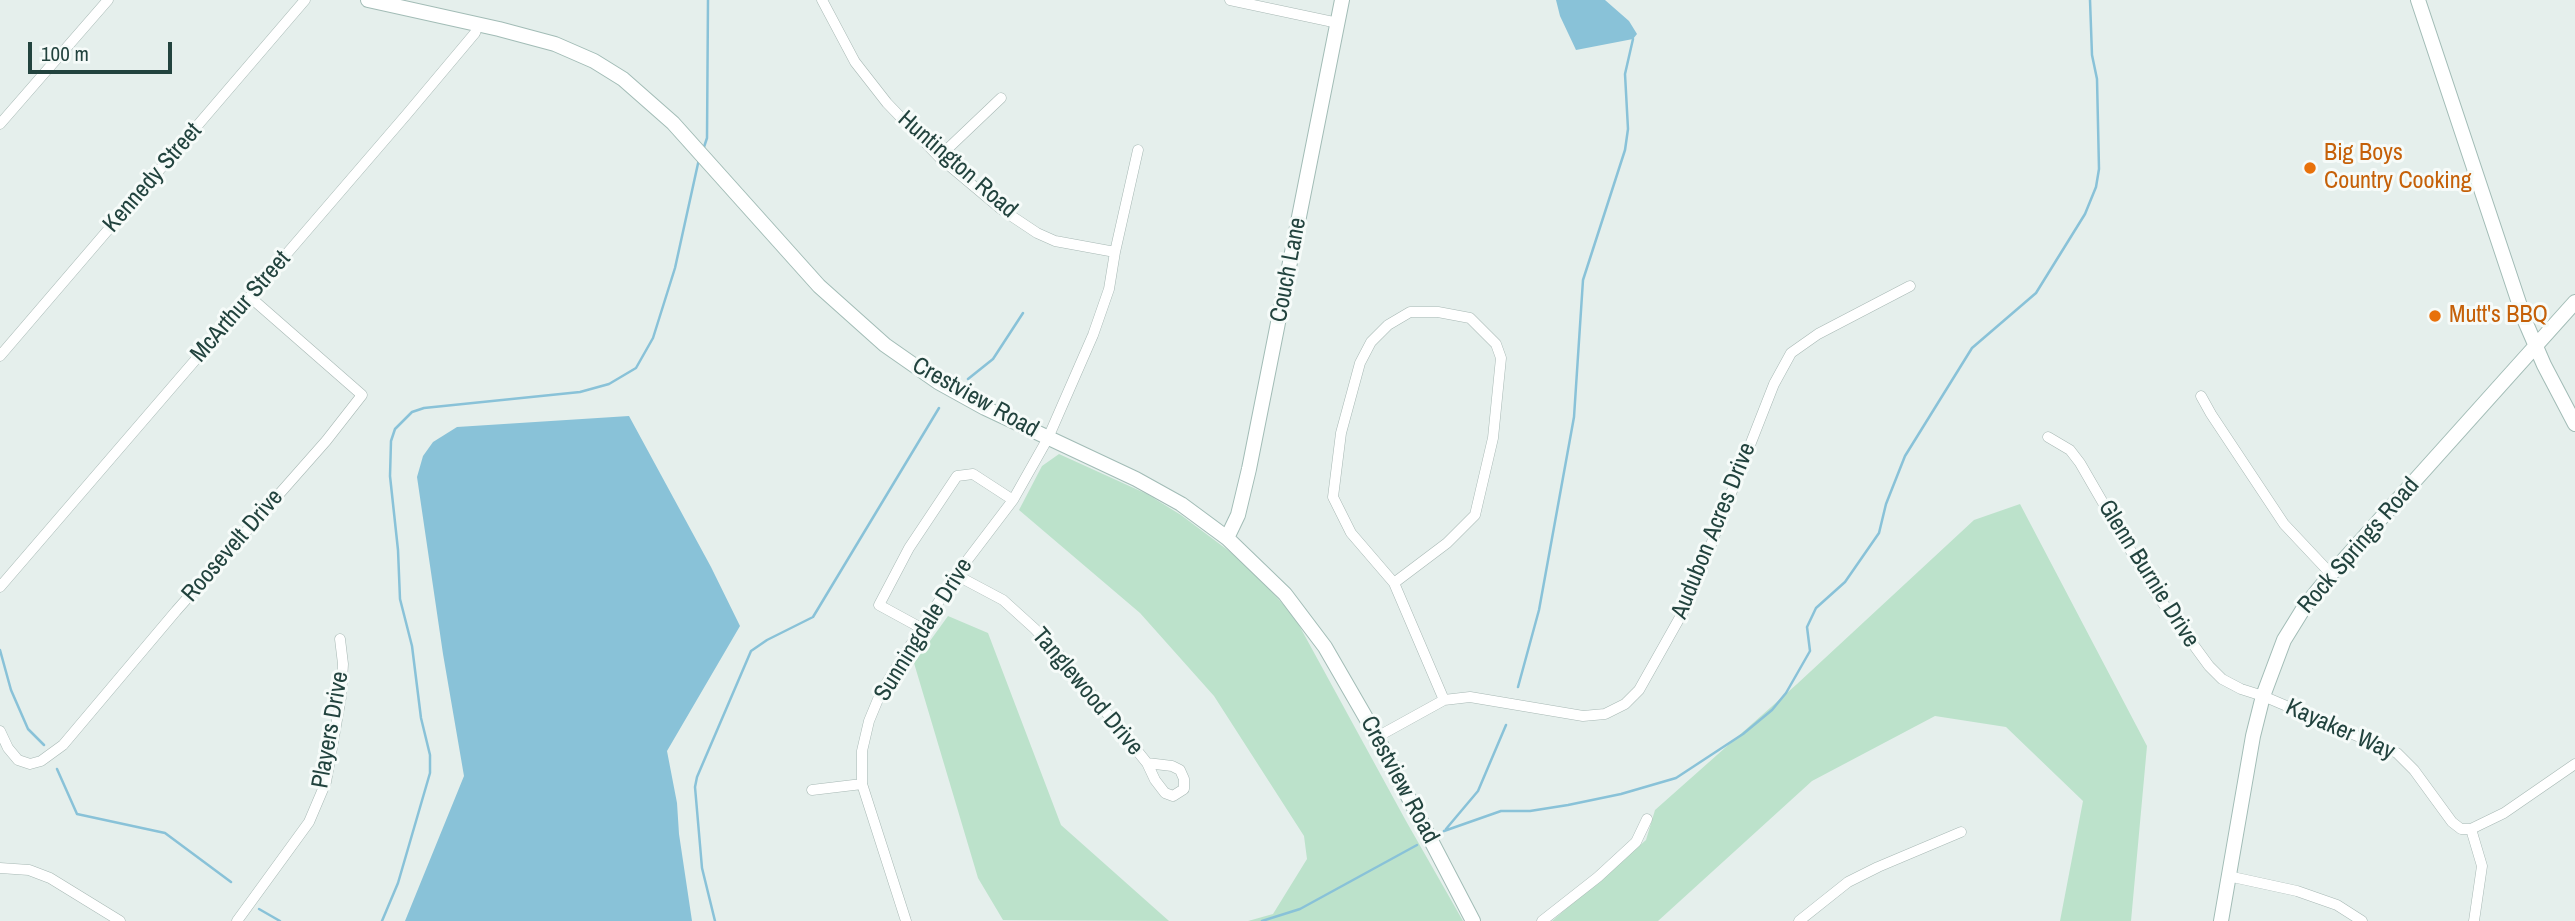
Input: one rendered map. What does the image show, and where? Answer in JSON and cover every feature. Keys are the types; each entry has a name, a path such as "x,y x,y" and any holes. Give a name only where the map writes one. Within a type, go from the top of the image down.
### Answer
{"street":[{"path":"0,124 108,0"},
{"name":"Kennedy Street","path":"0,356 305,0"},
{"name":"Crestview Road","path":"368,0 555,44 594,61 623,79 654,105 691,143 819,286 885,345 938,382 985,408 1136,479 1181,504 1227,538 1285,594 1325,646 1377,737 1474,921"},
{"name":"Huntington Road","path":"822,0 856,62 887,103 939,156 1001,209 1037,233 1055,241 1115,252"},
{"path":"1230,0 1338,23"},
{"name":"Couch Lane","path":"1227,538 1238,515 1248,469 1342,0"},
{"path":"2418,0 2535,344 2575,424"},
{"name":"McArthur Street","path":"0,587 459,53 475,33 478,24"},
{"path":"939,156 1001,98"},
{"path":"1048,438 1093,335 1109,289 1138,150"},
{"name":"Audubon Acres Drive","path":"1377,737 1444,700 1470,697 1595,716 1615,710 1633,697 1689,603 1774,384 1791,353 1818,334 1910,286"},
{"name":"Roosevelt Drive","path":"0,730 8,748 18,760 30,764 41,761 63,745 176,611 326,441 362,395 250,297"},
{"name":"Rock Springs Road","path":"2221,921 2263,696 2284,640 2305,606 2331,574 2575,302"},
{"path":"1394,583 1447,543 1475,515 1493,438 1502,358 1496,344 1470,318 1438,312 1410,312 1370,342 1360,363 1341,433 1333,497 1351,533 1394,583 1444,700"},
{"path":"2201,396 2284,524 2331,574"},
{"name":"Glenn Burnie Drive","path":"2048,437 2070,450 2080,463 2154,591 2195,650 2222,679 2263,696"},
{"name":"Sunningdale Drive","path":"906,921 862,784 862,751 869,721 881,692 956,575 1013,500 1048,438"},
{"path":"923,629 879,605 909,548 957,476 973,474 1013,500"},
{"name":"Tanglewood Drive","path":"956,575 1003,600 1035,629 1064,660 1147,763"},
{"name":"Players Drive","path":"237,921 309,822 326,782 341,697 343,664 340,639"},
{"name":"Kayaker Way","path":"2263,696 2397,753 2414,770 2452,822 2460,829 2471,829"},
{"path":"2474,921 2482,866 2471,829 2504,813 2575,764"},
{"path":"812,790 862,784"},
{"path":"1542,921 1598,877 1636,842 1647,819"},
{"path":"1799,921 1847,882 1961,832"},
{"path":"0,868 29,870 50,878 120,921"},
{"path":"2228,876 2337,905 2362,921"}],"green space":[{"path":"1059,454 1147,494 1181,515 1245,563 1294,616 1463,921 1248,921 1273,914 1307,859 1304,836 1214,696 1140,613 1019,510 1042,466"},
{"path":"2020,504 2147,746 2131,921 2060,921 2083,801 2006,727 1935,716 1812,781 1658,921 1552,921 1646,840 1655,810 1797,684 1974,520"},
{"path":"948,616 988,633 1061,825 1169,921 1003,920 978,878 914,663"}],"water":[{"path":"1556,0 1605,0 1629,21 1637,34 1633,39 1576,50 1560,16"},
{"path":"629,416 740,626 667,751 677,803 692,921 405,921 464,776 417,477 423,456 433,442 457,427"}],"waterway":[{"path":"703,150 707,138 708,0"},
{"path":"1444,831 1501,811 1530,811 1568,805 1621,794 1676,778 1743,734 1772,710 1786,693 1810,651 1807,627 1816,608 1845,582 1879,533 1886,504 1905,456 1972,348 2036,293 2085,214 2096,187 2099,169 2097,79 2092,55 2090,0"},
{"path":"1518,687 1539,610 1574,417 1583,280 1625,150 1628,129 1625,74 1633,39"},
{"path":"382,921 398,883 430,773 430,755 421,718 412,646 400,599 390,476 391,441 395,429 412,412 424,408 580,392 609,384 636,368 653,338 675,268 699,159"},
{"path":"968,379 993,359 1023,313"},
{"path":"715,921 702,868 695,787 751,651 813,617 939,408"},
{"path":"0,650 11,690 28,729 44,745"},
{"path":"1446,829 1478,791 1506,725"},
{"path":"57,769 77,814 165,833 231,882"},
{"path":"1262,921 1300,909 1417,845"},
{"path":"259,909 280,921"}],"place":[{"name":"Big Boys Country Cooking","path":"2310,168"},
{"name":"Mutt's BBQ","path":"2435,316"}]}
